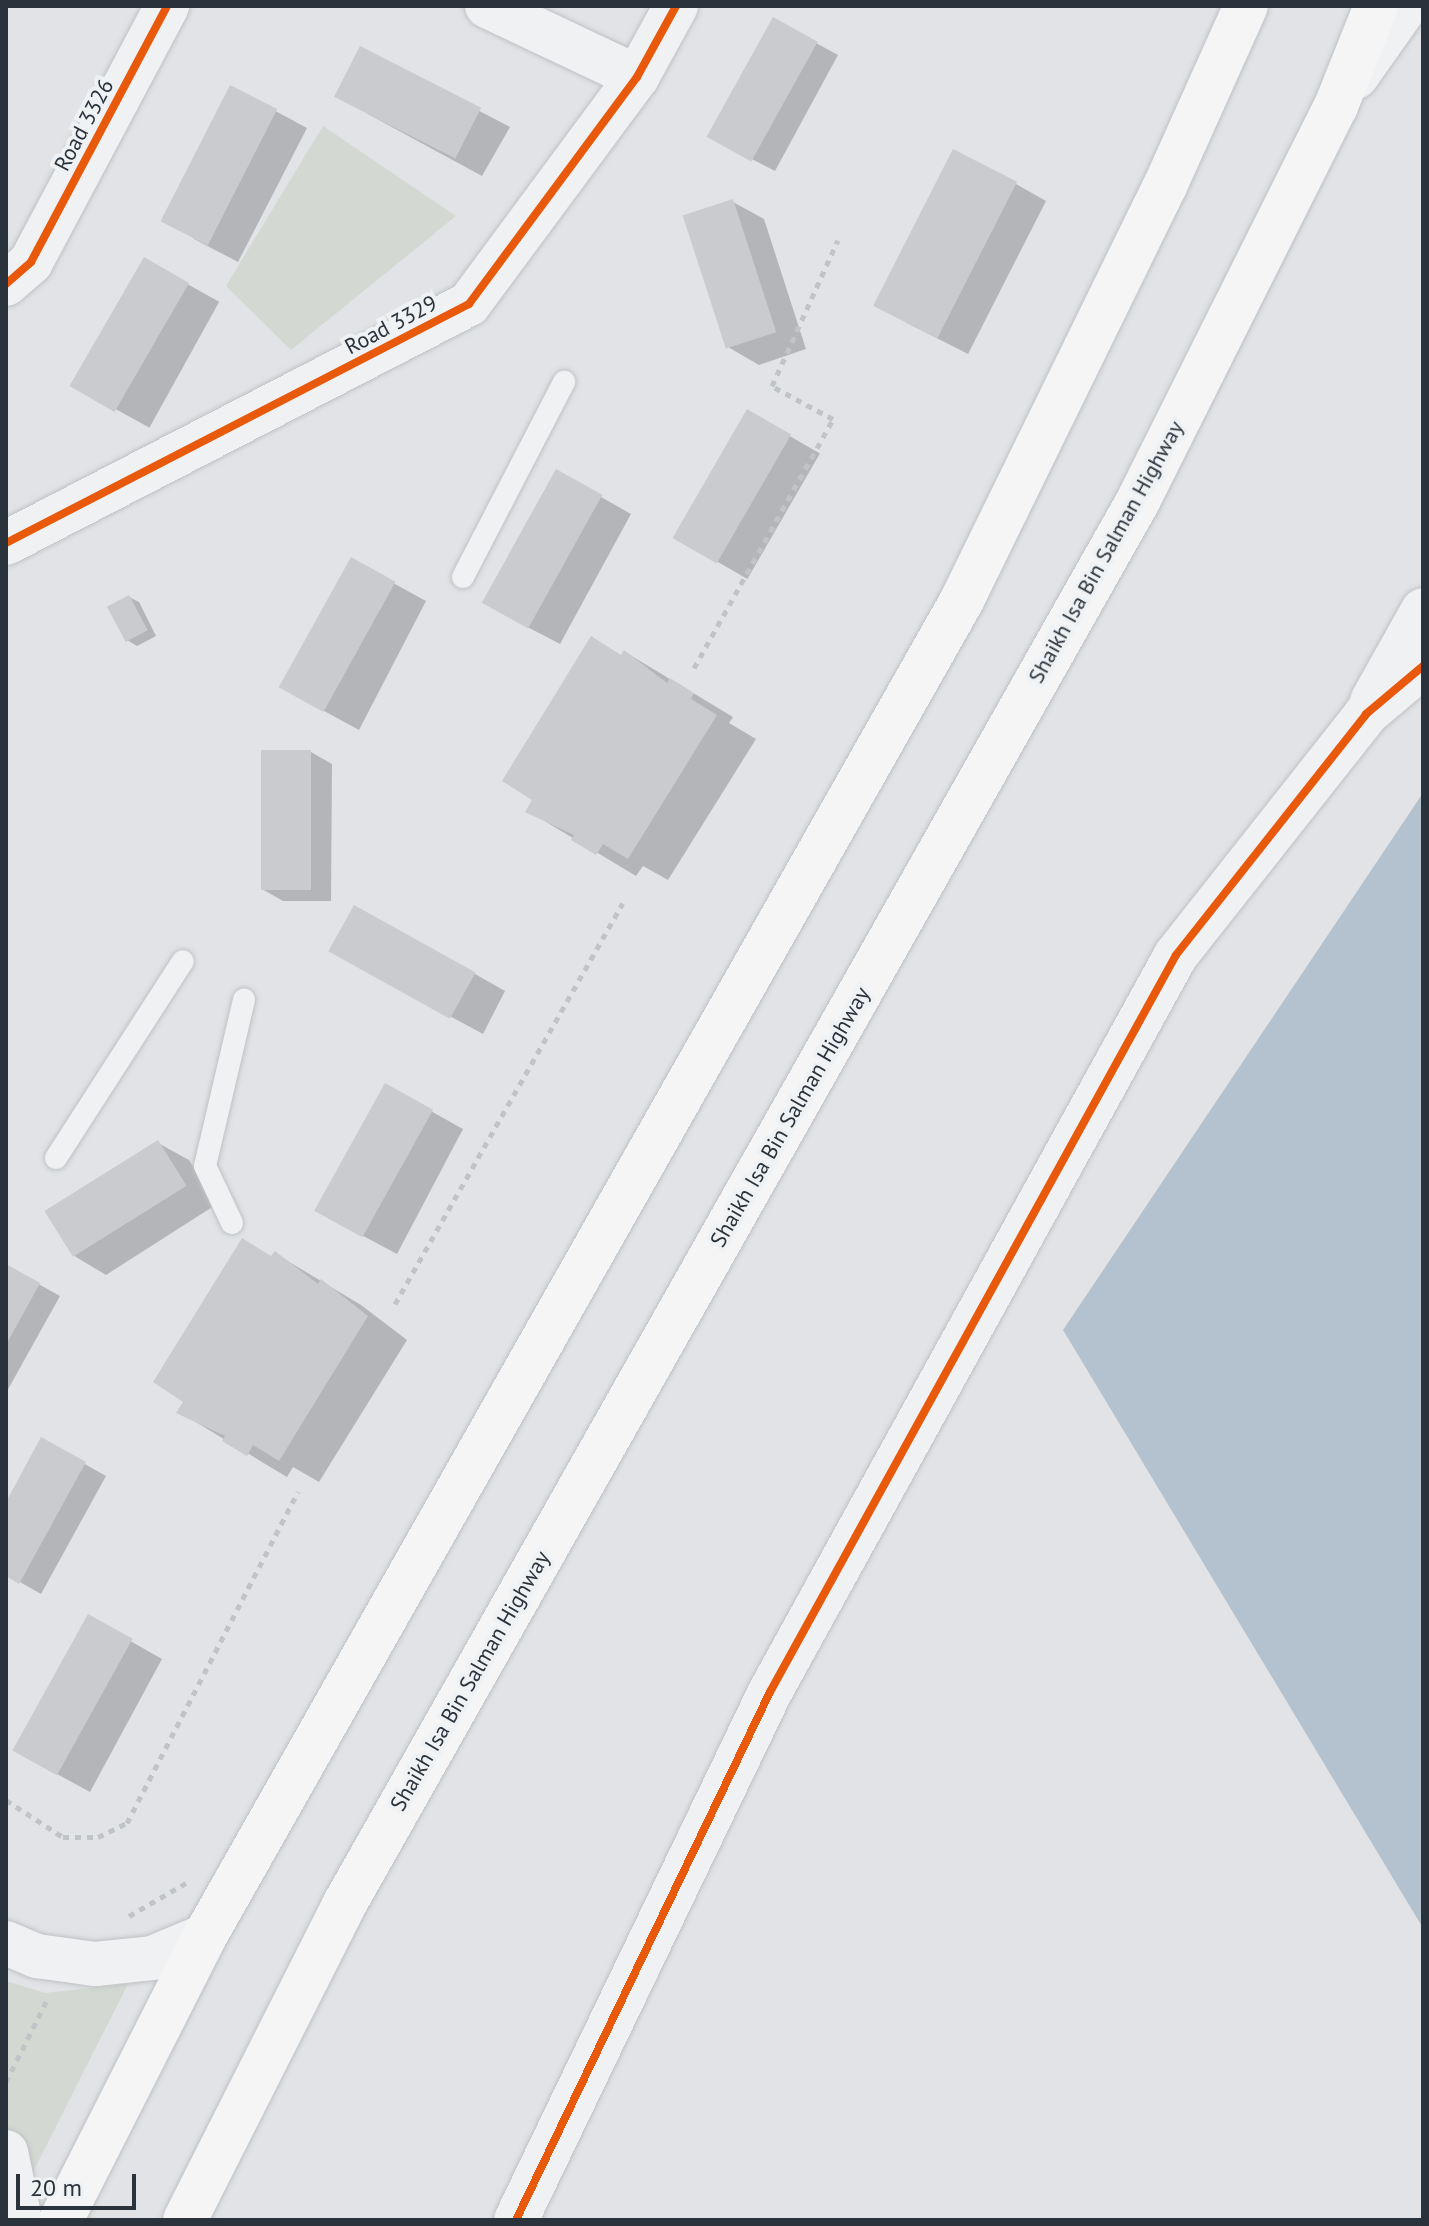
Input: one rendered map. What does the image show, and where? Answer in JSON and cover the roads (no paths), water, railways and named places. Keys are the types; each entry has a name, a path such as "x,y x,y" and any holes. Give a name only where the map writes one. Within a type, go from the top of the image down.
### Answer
{"highway":[{"path":"61,2220 205,1936 962,600 1165,186 1246,6"},
{"name":"Shaikh Isa Bin Salman Highway","path":"185,2220 344,1905 1138,501 1336,106 1376,6"}],"street":[{"name":"Road 3326","path":"19,273 167,6"},
{"path":"487,6 637,77"},
{"name":"Road 3329","path":"6,543 469,304 637,77 676,6"},
{"path":"1336,106 1406,6"},
{"path":"1366,714 1395,652 1423,610"},
{"path":"516,2220 770,1692 1176,955 1366,714 1423,666"},
{"path":"6,1943 37,1956 95,1964 152,1958 205,1936"},
{"path":"6,2152 20,2220"}],"lane":[{"path":"463,577 564,382"},
{"path":"56,1158 183,961"},
{"path":"232,1223 205,1166 244,1000"}],"water":[{"path":"1423,793 1423,1928 1063,1330"}]}
